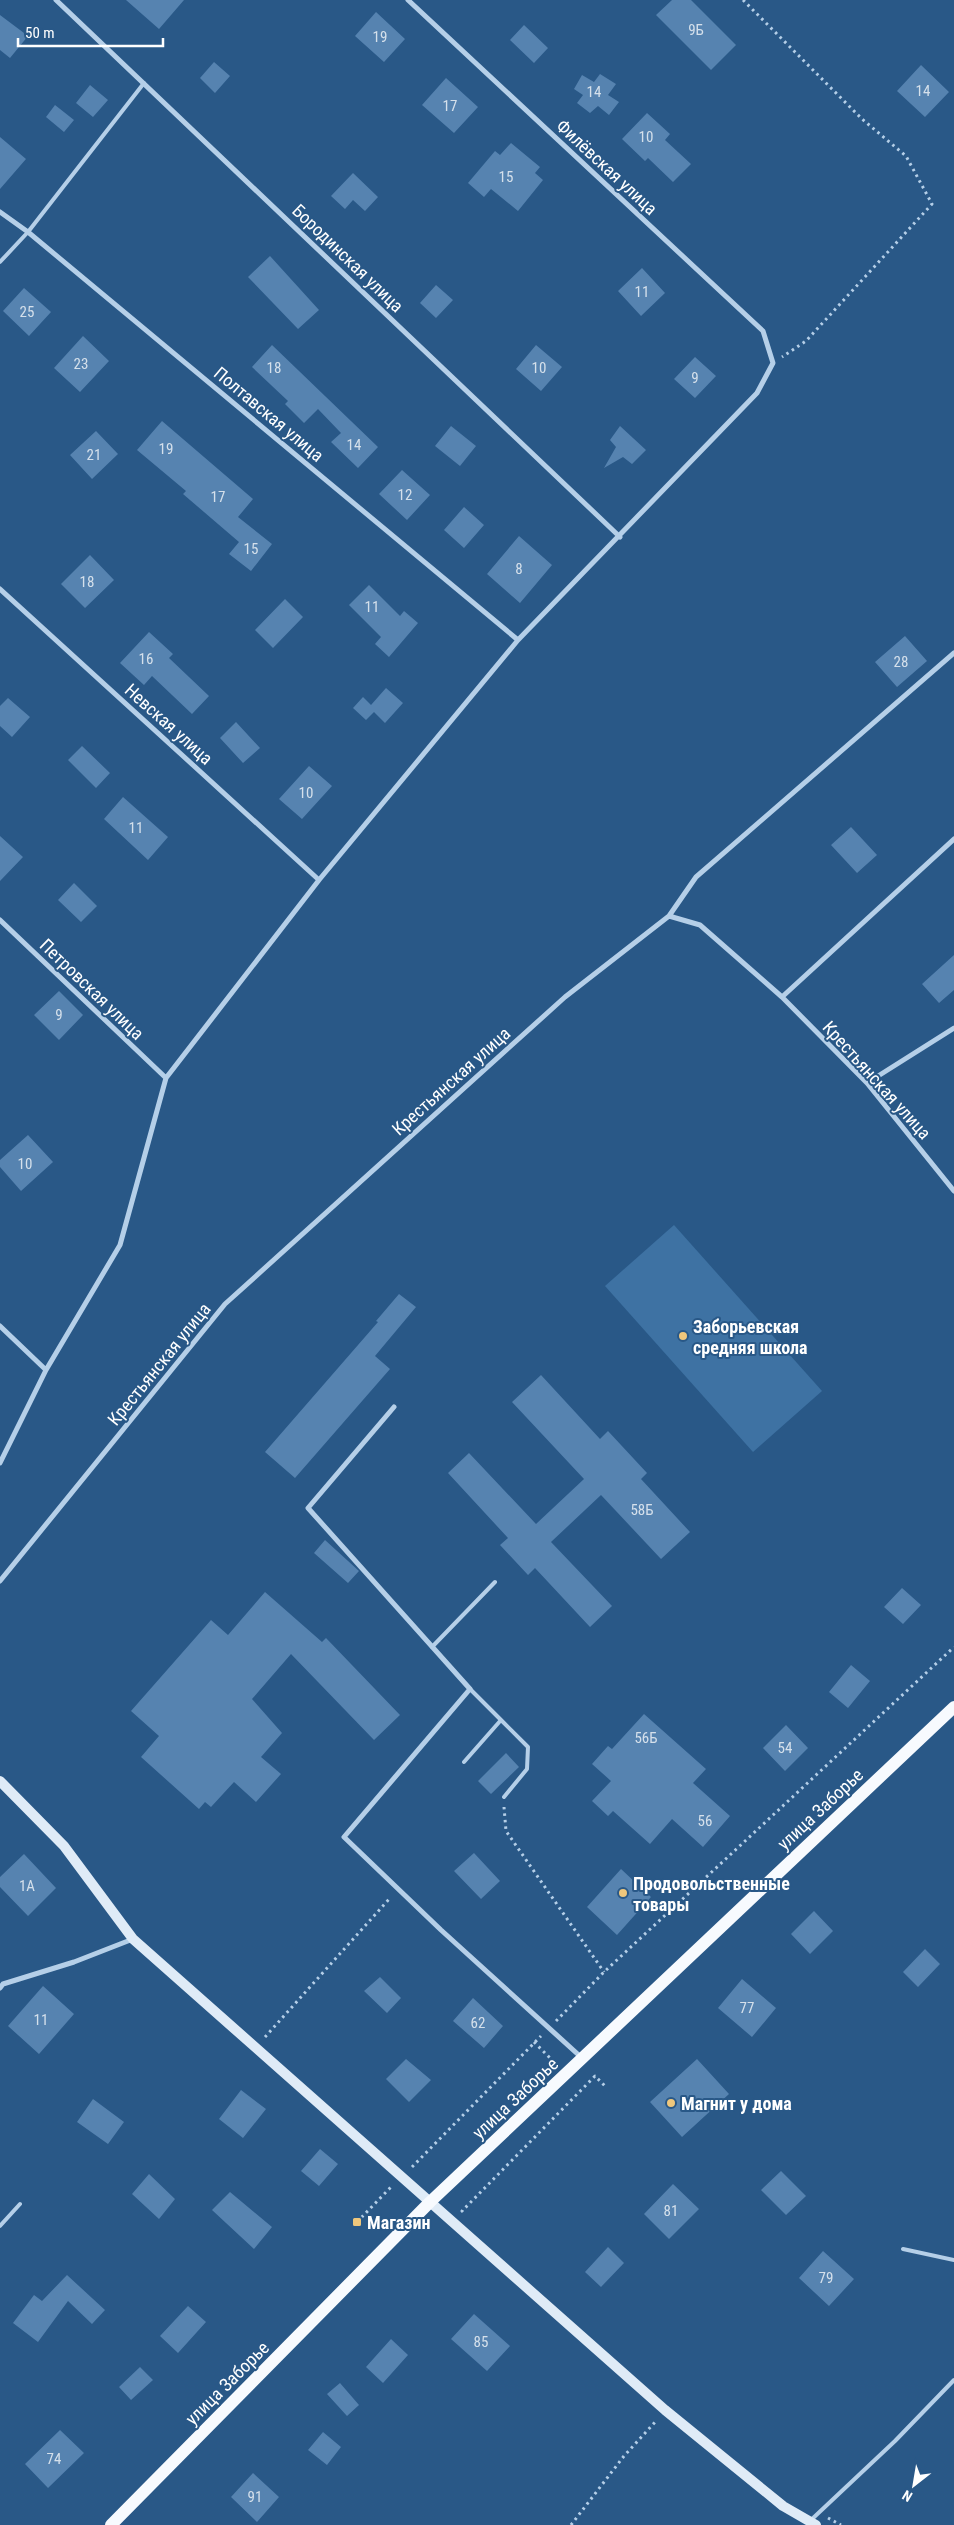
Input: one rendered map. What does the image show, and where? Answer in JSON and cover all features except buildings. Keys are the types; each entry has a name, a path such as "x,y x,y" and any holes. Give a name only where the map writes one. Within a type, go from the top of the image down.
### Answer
{"main road":[{"name":"улица Заборье","path":"111,2525 430,2202 954,1707"}],"street":[{"name":"Бородинская улица","path":"56,0 145,82 620,537"},
{"name":"Филёвская улица","path":"408,0 763,331 773,363"},
{"name":"Полтавская улица","path":"0,212 28,232 518,640"},
{"path":"0,1462 46,1370 120,1245 166,1078 319,880 518,640 620,537 757,393 773,363"},
{"name":"Невская улица","path":"0,588 319,880"},
{"path":"669,916 696,877 954,653"},
{"path":"782,997 954,839"},
{"name":"Крестьянская улица","path":"0,1581 225,1304 565,997 669,916 700,925 782,997 867,1083 954,1191"},
{"name":"Петровская улица","path":"0,920 166,1078"},
{"path":"867,1083 954,1028"},
{"path":"0,1326 46,1370"},
{"path":"394,1407 308,1508 470,1689 344,1837 398,1889 583,2058"},
{"path":"0,1781 64,1846 133,1938 665,2410 783,2506 813,2523"},
{"path":"0,1988 3,1984 74,1962 133,1938"}],"lane":[{"path":"0,262 28,232 145,82"},
{"path":"432,1647 495,1582"},
{"path":"470,1689 528,1747 527,1769 504,1796"},
{"path":"464,1762 501,1720"},
{"path":"0,2226 20,2204"},
{"path":"903,2249 954,2260"},
{"path":"813,2523 819,2512 896,2441 954,2380"}],"path":[{"path":"743,0 862,119 906,156 932,204 806,341 773,363"},
{"path":"357,2222 604,1972 954,1647"},
{"path":"504,1796 506,1831 604,1972"},
{"path":"256,2048 398,1889"},
{"path":"469,2217 462,2211 595,2076 606,2086"},
{"path":"572,2525 624,2456 665,2410"},
{"path":"819,2512 841,2525"}],"shaded area":[{"path":"674,1225 822,1391 753,1452 605,1286"}],"place":[{"name":"Заборьевская средняя школа","path":"683,1336"},
{"name":"Продовольственные товары","path":"623,1893"},
{"name":"Магнит у дома","path":"671,2103"},
{"name":"Магазин","path":"357,2222"}]}
